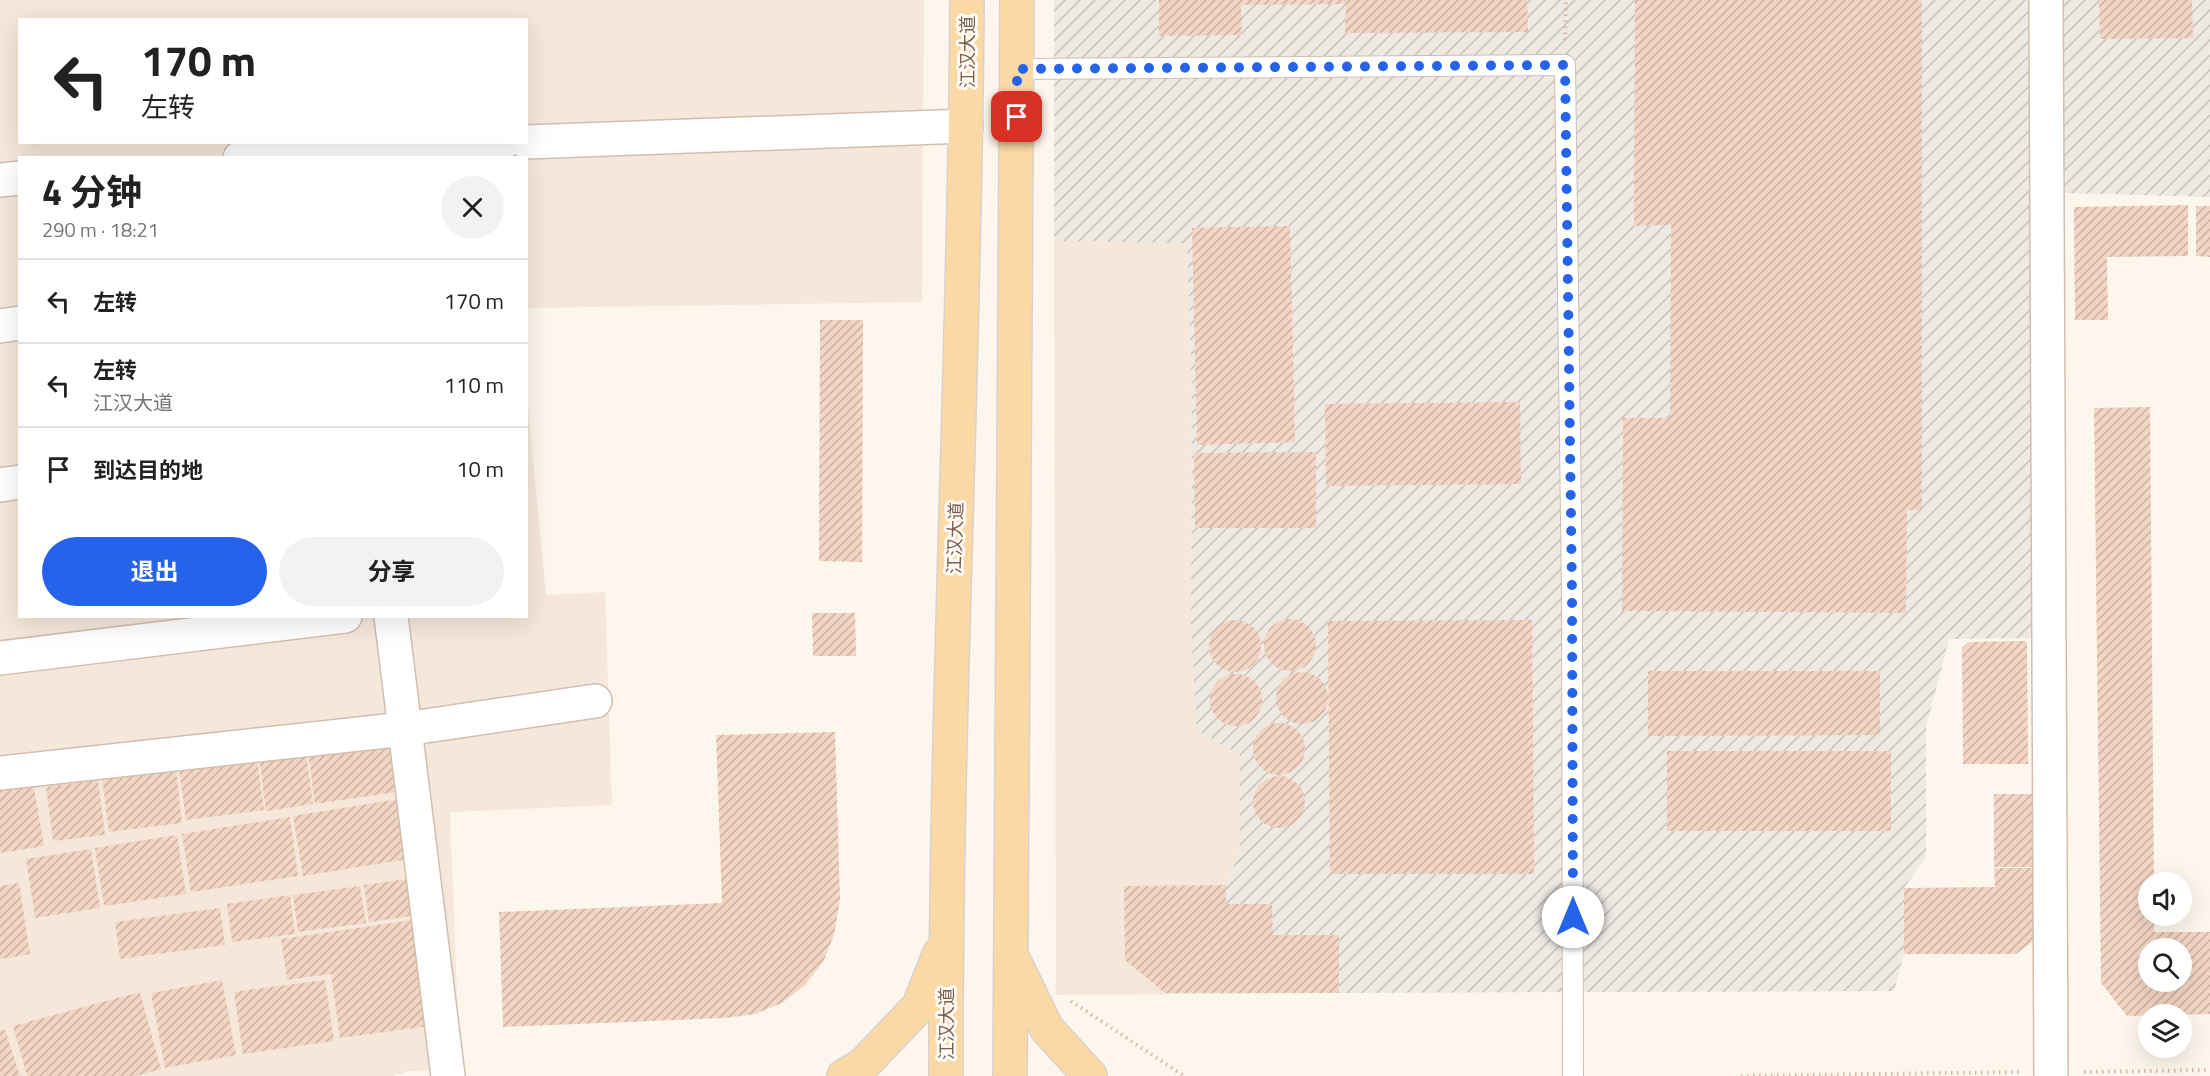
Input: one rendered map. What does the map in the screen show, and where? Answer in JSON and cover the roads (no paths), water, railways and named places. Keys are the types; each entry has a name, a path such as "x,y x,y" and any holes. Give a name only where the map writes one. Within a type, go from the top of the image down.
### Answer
{"main road":[{"name":"江汉大道","path":"946,1076 946,938 966,126 967,0"},
{"path":"1010,1076 1017,0"},
{"path":"844,1076 863,1065 919,1006 946,938"},
{"path":"1011,954 1047,1029 1090,1076"}],"street":[{"path":"2046,0 2051,1074"},
{"path":"528,142 966,126"},
{"path":"277,156 473,144"},
{"path":"0,180 18,178"},
{"path":"0,326 18,323"},
{"path":"0,485 18,482"},
{"path":"0,658 329,618"},
{"path":"391,618 448,1076"},
{"path":"0,773 405,729 595,701"}],"lane":[{"path":"1017,69 1565,65 1572,592 1573,1076"}]}
